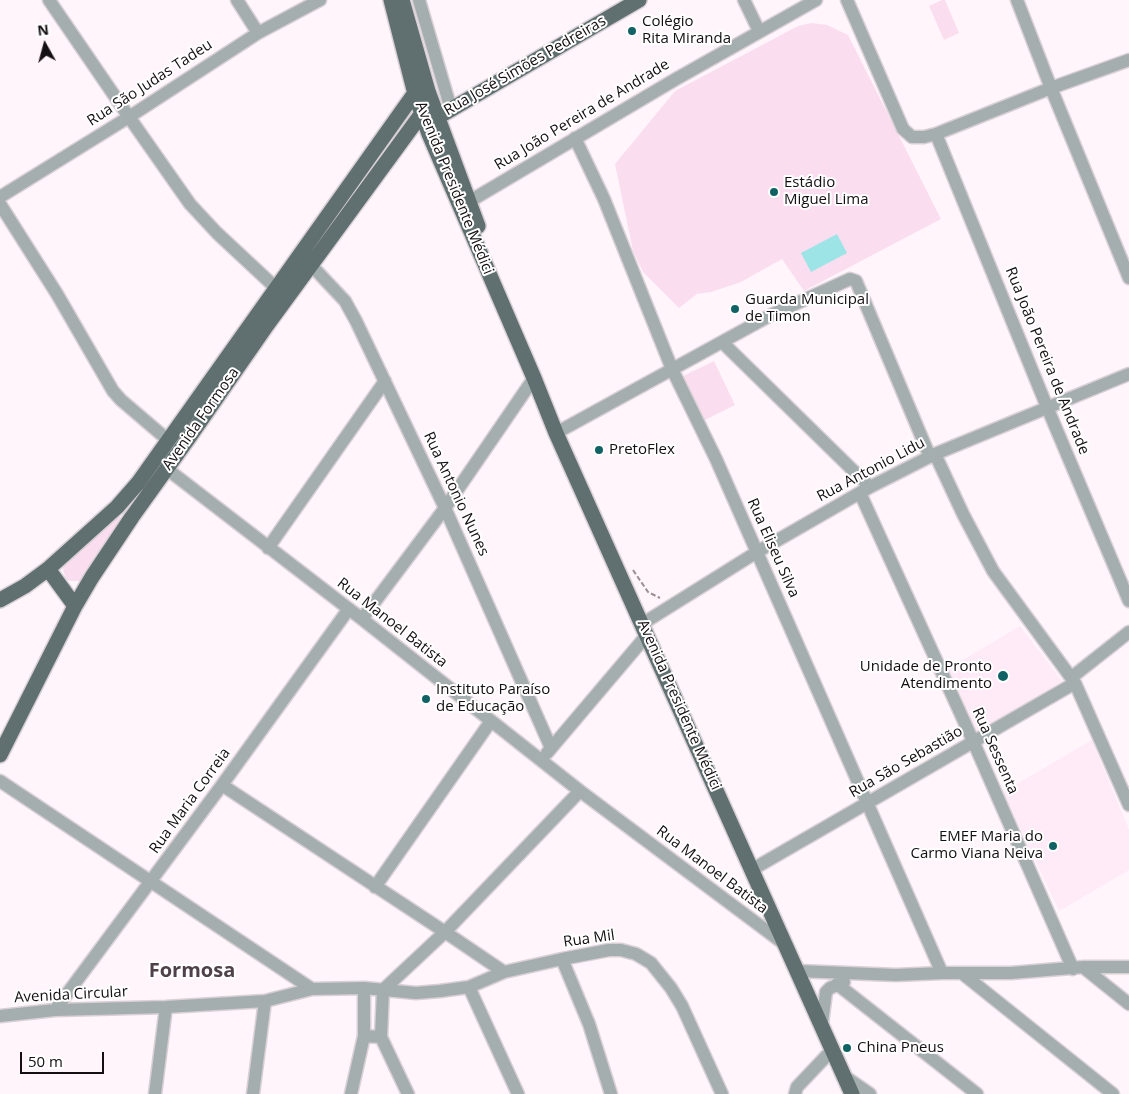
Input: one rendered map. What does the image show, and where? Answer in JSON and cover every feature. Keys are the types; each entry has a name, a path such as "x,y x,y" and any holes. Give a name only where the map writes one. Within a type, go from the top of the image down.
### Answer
{"main road":[{"name":"Avenida Presidente Médici","path":"391,0 421,114 556,433 788,947 852,1094"},
{"name":"Avenida Presidente Médici","path":"402,0 424,80 470,201 507,315"},
{"name":"Rua José Simões Pedreiras","path":"438,117 638,0"},
{"name":"Avenida Formosa","path":"262,321 276,288 424,80"},
{"name":"Avenida Formosa","path":"0,600 25,586 48,569 117,507 138,483 216,386 262,321 312,266 431,101"},
{"name":"Avenida Formosa","path":"0,755 75,606 132,517 167,469 216,386"},
{"path":"117,507 132,517"},
{"path":"48,569 75,606"}],"street":[{"path":"49,0 190,204 217,233 276,288"},
{"path":"237,0 258,33"},
{"name":"Rua São Judas Tadeu","path":"0,197 129,117 258,33 320,0"},
{"path":"419,0 452,109"},
{"path":"744,0 759,31"},
{"name":"Rua João Pereira de Andrade","path":"470,201 574,138 816,0"},
{"path":"847,0 903,129 907,134 916,138 936,134 1051,88 1129,60"},
{"path":"1017,0 1129,278"},
{"name":"Rua João Pereira de Andrade","path":"936,134 1047,407 1129,601"},
{"name":"Rua Eliseu Silva","path":"574,138 604,199 672,369 716,459 942,973"},
{"path":"0,204 57,294 113,391 170,441"},
{"name":"Rua Antonio Nunes","path":"312,266 345,301 385,381 445,508 551,748"},
{"path":"556,433 771,315 850,279 856,281 933,456 963,514 993,570 1074,680 1129,805"},
{"path":"722,342 865,490"},
{"name":"Rua Antonio Lidu","path":"542,760 645,630 676,603 757,552 865,490 933,456 1129,374"},
{"path":"362,620 445,508 534,378"},
{"path":"268,548 385,381"},
{"name":"Rua Manoel Batista","path":"167,469 580,791 788,947"},
{"name":"Rua Sessenta","path":"865,490 973,741 1078,968"},
{"name":"Rua Maria Correia","path":"55,1010 151,883 348,610"},
{"name":"Rua São Sebastião","path":"753,869 1074,680 1129,632"},
{"path":"375,887 491,720"},
{"path":"0,781 312,989"},
{"path":"222,785 504,972"},
{"path":"408,1094 381,1037 383,990 445,932 580,791"},
{"name":"Rua Mil","path":"383,990 416,993 469,987 504,972 562,959 609,950 621,950 636,954 650,963 671,988 682,1006 722,1094"},
{"path":"562,959 589,1024 611,1094"},
{"path":"822,1023 826,992 837,984 855,980 896,975 942,973 1011,974 1078,968 1129,967"},
{"path":"1078,968 1129,1004"},
{"path":"798,971 896,975"},
{"path":"963,974 1113,1094"},
{"path":"837,984 977,1094"},
{"path":"469,987 518,1094"},
{"path":"351,1094 364,1036 364,988"},
{"name":"Avenida Circular","path":"0,1016 55,1010 166,1007 266,1001 312,989 364,988 383,990"},
{"path":"253,1094 266,1001"},
{"path":"155,1094 166,1007"},
{"path":"364,1036 381,1037"},
{"path":"795,1094 797,1087 833,1049"},
{"path":"844,1076 870,1094"}],"path":[{"path":"632,569 648,592 676,603"}],"shaded area":[{"path":"945,0 959,33 944,40 929,6"},
{"name":"Estádio Miguel Lima","path":"812,23 827,25 848,35 941,219 804,291 782,259 741,282 711,292 697,294 679,308 643,272 633,251 615,164 675,91 798,26"},
{"path":"714,361 735,405 705,420 683,376"},
{"path":"116,516 123,518 81,581 66,579 63,570 64,564"},
{"name":"Unidade de Pronto Atendimento","path":"1020,626 1062,681 976,734 946,670"},
{"path":"1092,740 1129,830 1129,870 1059,911 1003,792"}],"water":[{"path":"837,234 847,253 811,272 801,253"}],"place":[{"name":"Colégio Rita Miranda","path":"632,31"},
{"name":"Estádio Miguel Lima","path":"774,192"},
{"name":"Guarda Municipal de Timon","path":"735,309"},
{"name":"PretoFlex","path":"599,450"},
{"name":"Unidade de Pronto Atendimento","path":"1003,676"},
{"name":"Instituto Paraíso de Educação","path":"426,699"},
{"name":"EMEF Maria do Carmo Viana Neiva","path":"1053,846"},
{"name":"China Pneus","path":"847,1048"}],"district":[{"name":"Formosa","path":"192,971"}]}
